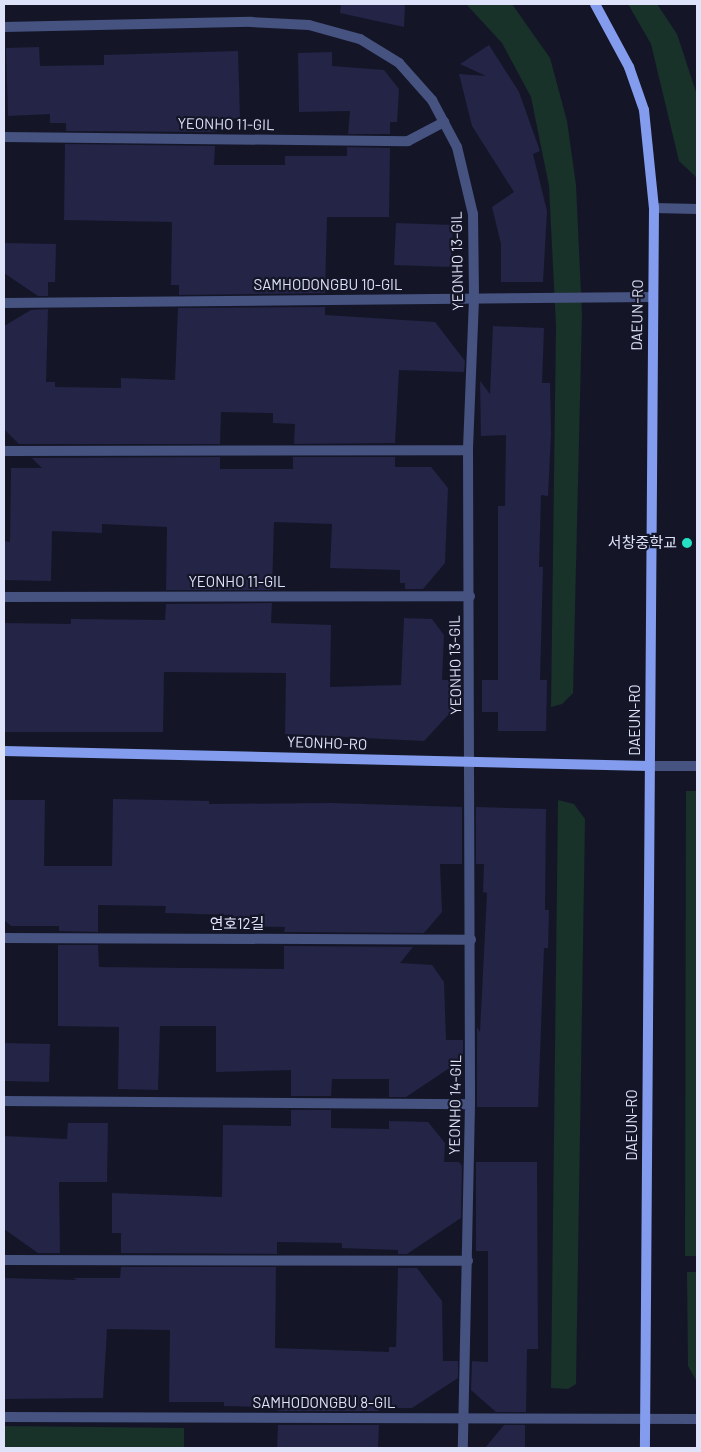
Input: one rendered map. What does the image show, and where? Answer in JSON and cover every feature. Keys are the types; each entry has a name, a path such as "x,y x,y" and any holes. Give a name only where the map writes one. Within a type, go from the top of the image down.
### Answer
{"street":[{"name":"DAEUN-RO","path":"595,4 629,67 644,110 654,208 645,1448"},
{"name":"YEONHO 13-GIL","path":"4,27 251,22 309,25 360,39 399,63 432,100 457,147 474,214 474,300 468,450 471,763"},
{"name":"YEONHO 11-GIL","path":"4,136 408,141 444,122"},
{"path":"654,208 697,209"},
{"name":"SAMHODONGBU 10-GIL","path":"4,303 652,297"},
{"path":"4,451 468,450"},
{"name":"YEONHO 11-GIL","path":"4,597 470,596"},
{"name":"YEONHO-RO","path":"4,751 649,766"},
{"name":"YEONHO 14-GIL","path":"463,1448 470,1104 471,763"},
{"path":"649,766 697,766"},
{"name":"연호12길","path":"4,938 471,940"},
{"path":"4,1101 470,1104"},
{"path":"4,1260 468,1261"},
{"name":"SAMHODONGBU 8-GIL","path":"4,1417 697,1419"}],"green space":[{"path":"466,4 512,4 550,58 567,121 576,185 582,314 573,693 562,704 551,707 556,326 549,186 531,97 502,43"},
{"path":"628,4 657,4 677,34 697,95 697,178 679,161 651,44"},
{"path":"686,791 697,791 697,1256 685,1256"},
{"path":"558,800 574,804 585,819 576,1384 568,1389 551,1388"},
{"path":"687,1272 697,1272 697,1382 688,1366"},
{"path":"4,1426 184,1428 184,1448 4,1448"}],"building":[{"path":"341,4 405,4 404,27 340,13"},
{"path":"489,45 519,92 540,151 533,154 547,211 543,282 501,282 501,244 492,207 514,192 472,126 459,74 486,76 460,64"},
{"path":"39,47 40,66 104,65 104,55 238,51 240,118 215,119 215,132 66,131 66,123 50,123 50,114 8,116 6,48"},
{"path":"332,52 332,66 384,70 399,89 397,122 390,122 390,134 348,134 350,111 299,112 298,53"},
{"path":"65,144 215,146 214,165 285,165 285,156 347,156 347,147 390,148 389,217 327,217 325,293 179,295 179,285 171,285 172,222 64,220"},
{"path":"396,223 453,225 451,267 394,265"},
{"path":"4,243 56,244 55,282 48,282 48,296 38,296 4,273"},
{"path":"325,307 325,315 435,322 465,361 464,372 399,370 395,443 294,444 295,424 273,423 273,413 221,412 220,444 19,444 4,429 4,326 31,310 48,309 46,382 55,382 55,387 121,388 121,378 175,380 178,308"},
{"path":"493,326 544,328 542,383 550,383 551,434 548,496 541,495 539,567 543,567 540,680 547,680 546,731 498,731 498,712 482,712 482,680 498,680 498,506 505,506 506,435 481,436 480,381 490,394"},
{"path":"220,457 220,469 293,469 293,457 395,457 395,467 431,467 448,488 445,563 423,589 405,589 405,583 400,583 400,570 330,568 332,524 274,522 272,590 166,590 167,527 102,524 102,533 52,531 51,581 4,580 4,541 10,542 11,468 42,468 32,458"},
{"path":"272,603 271,623 331,625 330,687 401,685 404,618 432,619 444,635 442,680 462,680 462,700 424,741 285,734 286,673 164,672 163,732 4,732 4,623 71,624 71,619 165,620 166,604"},
{"path":"113,799 209,801 209,804 331,803 462,807 462,864 440,864 442,912 424,933 284,932 285,927 230,926 231,915 165,913 166,906 98,905 98,932 59,931 59,926 11,926 4,920 4,800 45,800 44,866 112,866"},
{"path":"476,807 546,809 545,910 549,910 548,948 544,948 538,1107 477,1107 477,1027 480,1032 487,893 483,892 484,864 476,864"},
{"path":"58,945 98,945 99,967 284,969 284,946 413,947 400,963 432,965 444,982 446,1040 463,1040 463,1059 406,1097 389,1097 389,1079 332,1079 331,1096 291,1096 291,1070 216,1072 216,1026 160,1026 158,1090 118,1089 119,1027 58,1026"},
{"path":"4,1043 50,1044 49,1082 4,1081"},
{"path":"291,1110 331,1110 331,1128 389,1129 389,1121 428,1122 445,1143 444,1162 459,1162 462,1166 461,1218 407,1254 398,1254 398,1250 342,1248 342,1243 277,1242 277,1254 121,1253 121,1233 112,1233 112,1193 222,1197 223,1125 291,1126"},
{"path":"68,1123 108,1123 107,1182 59,1182 60,1253 38,1253 4,1229 4,1136 67,1139"},
{"path":"476,1162 537,1162 538,1349 527,1349 526,1412 496,1412 471,1390 472,1361 488,1362 488,1251 476,1251"},
{"path":"121,1267 276,1267 275,1348 389,1352 389,1347 396,1347 398,1268 417,1268 442,1301 443,1361 458,1361 458,1378 412,1408 379,1408 379,1411 278,1411 275,1407 224,1406 224,1402 169,1402 170,1330 107,1329 103,1398 4,1399 4,1278 77,1280 73,1278 120,1278"},
{"path":"278,1425 379,1425 378,1448 277,1448"},
{"path":"504,1425 525,1425 525,1448 485,1448"}],"place":[{"name":"서창중학교","path":"687,543"}]}
